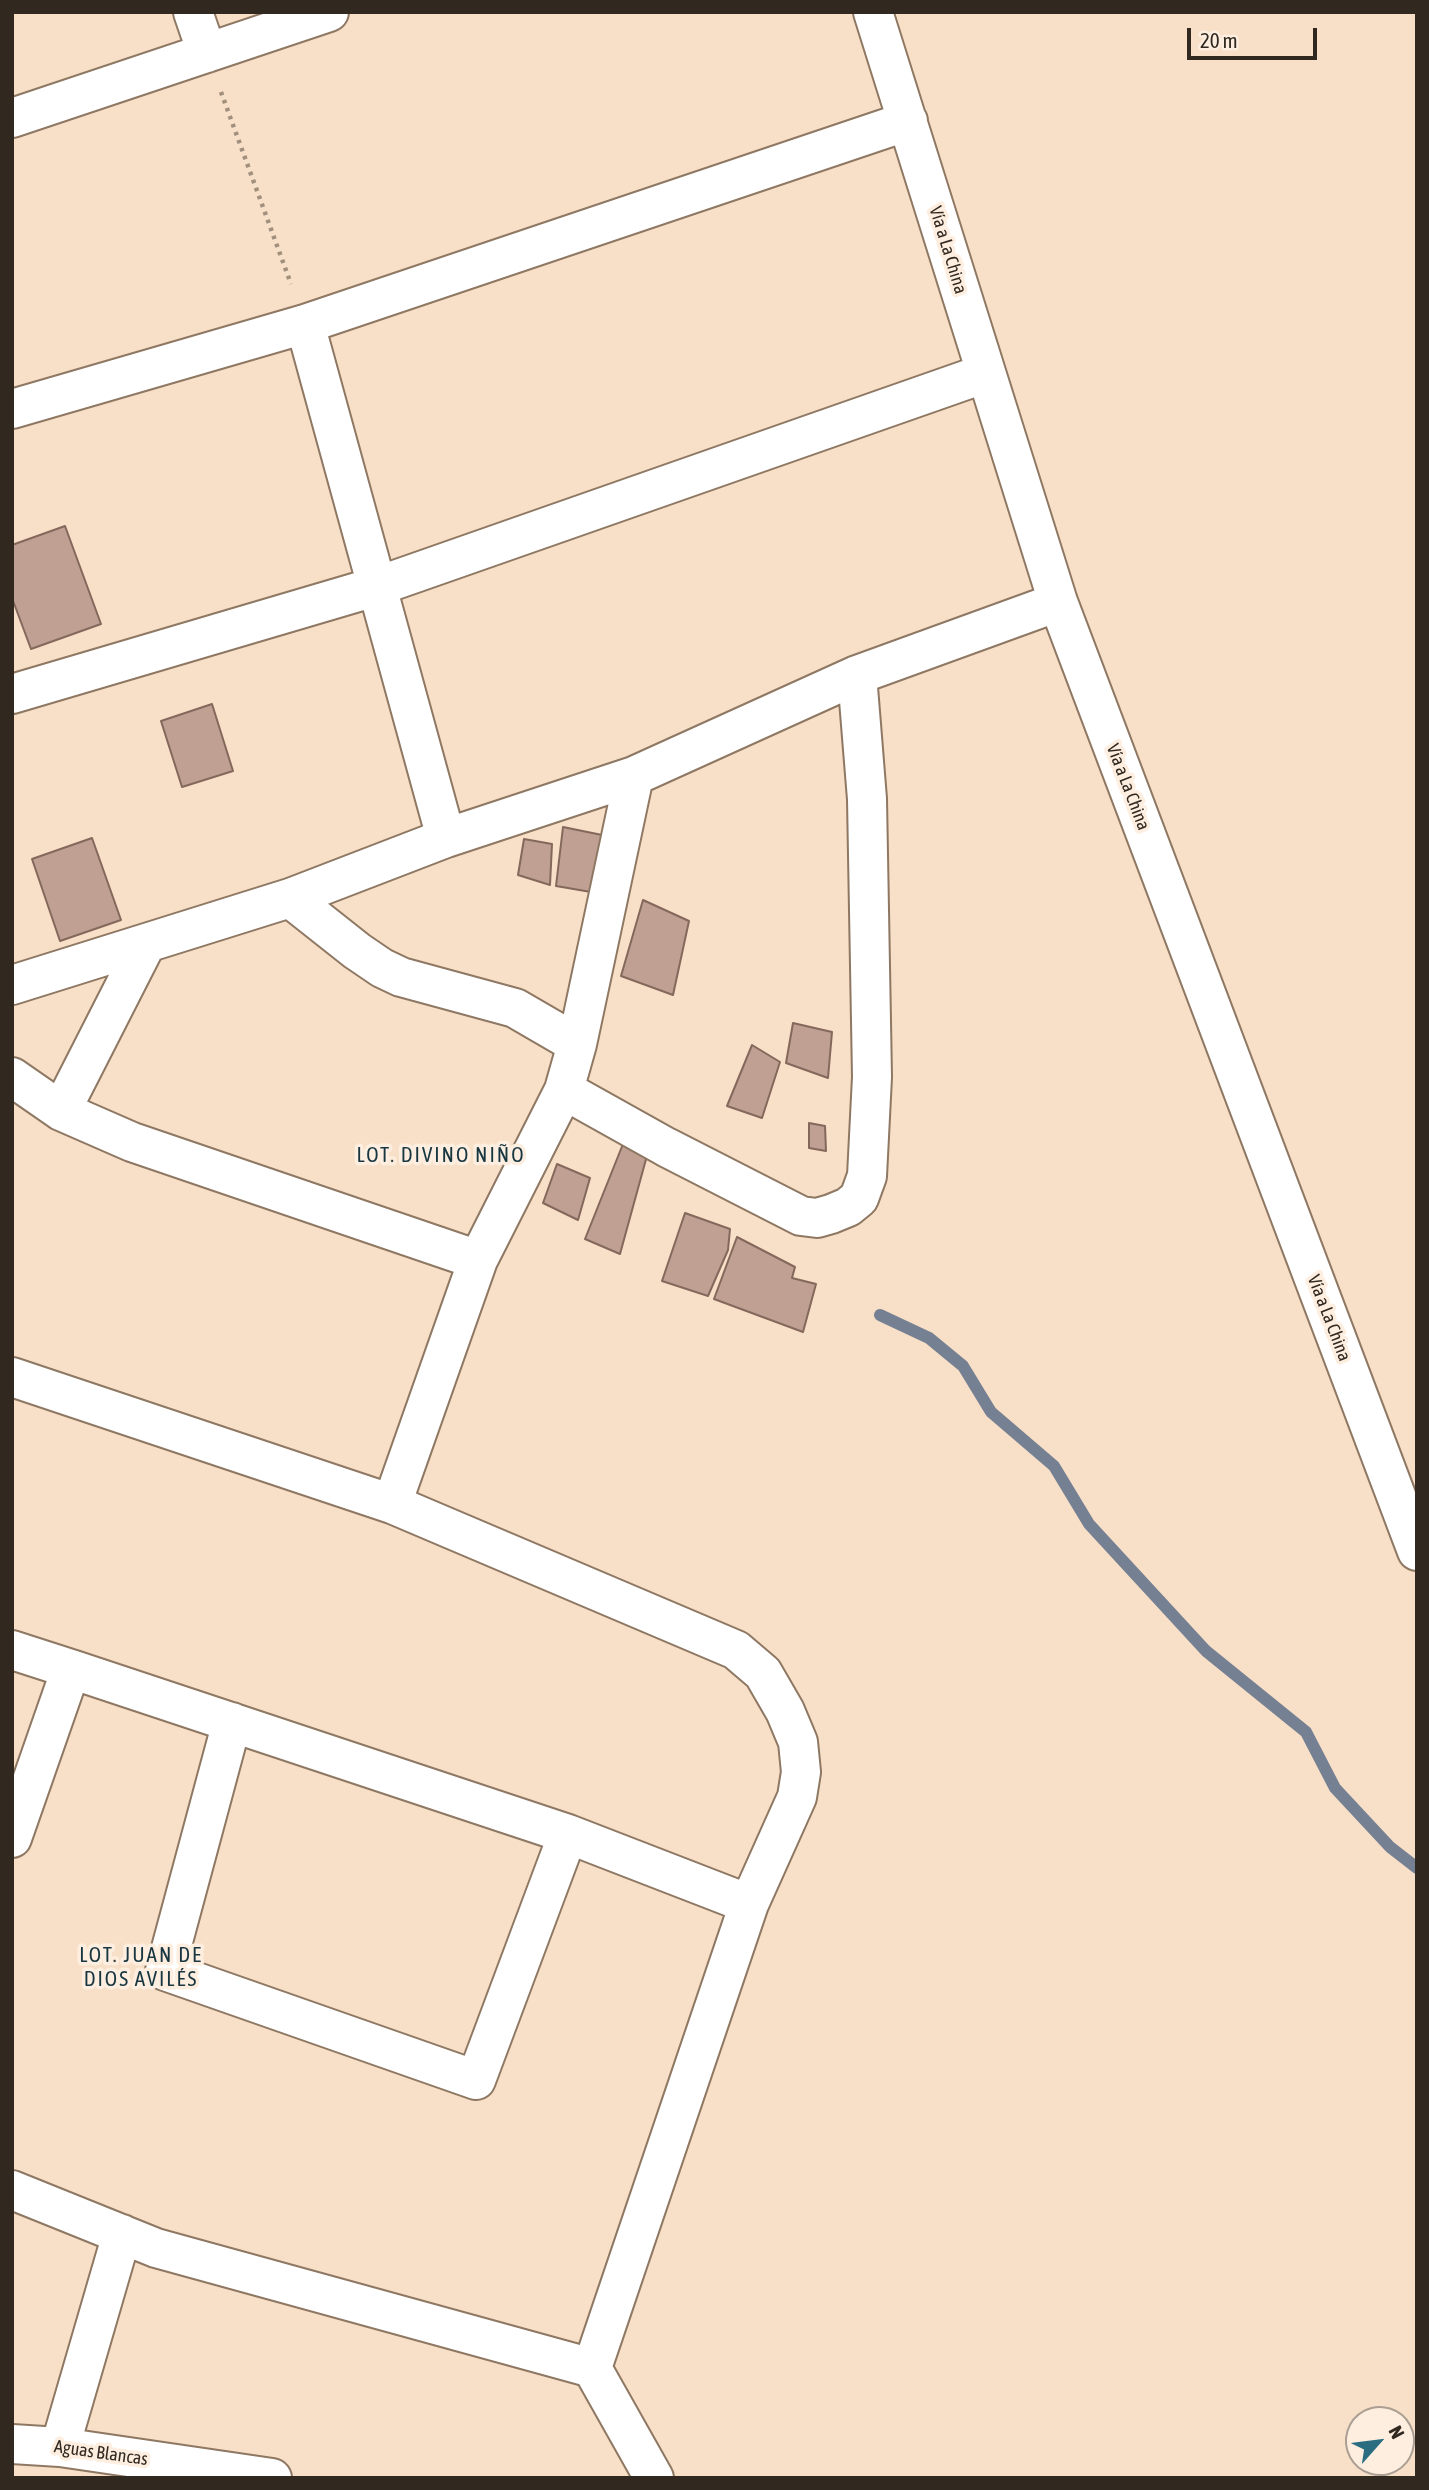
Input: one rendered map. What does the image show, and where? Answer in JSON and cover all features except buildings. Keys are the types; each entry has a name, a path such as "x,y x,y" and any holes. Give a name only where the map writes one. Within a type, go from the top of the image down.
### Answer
{"street":[{"path":"193,12 206,53"},
{"path":"12,118 329,12"},
{"name":"Vía a La China","path":"873,12 1058,602 1417,1551"},
{"path":"12,409 305,324 908,121"},
{"path":"305,324 446,838"},
{"path":"12,694 378,586 986,373"},
{"path":"12,985 290,898 446,838 634,776 857,675 1058,602"},
{"path":"565,1090 666,1147 801,1216 831,1214 848,1207 859,1198 867,1176 872,1077 867,799 857,675"},
{"path":"392,1504 478,1259 565,1090 634,776"},
{"path":"290,898 382,968 401,977 515,1008 577,1044"},
{"path":"61,1111 146,944"},
{"path":"12,1077 61,1111 132,1142 478,1259"},
{"path":"12,1377 392,1504 736,1650 764,1673 798,1742 801,1772 797,1797 749,1904 592,2368"},
{"path":"12,1650 568,1834 749,1904"},
{"path":"12,1838 71,1669"},
{"path":"232,1722 165,1971 476,2080 568,1834"},
{"path":"12,2190 156,2248 592,2368 654,2478"},
{"path":"60,2447 122,2234"},
{"name":"Aguas Blancas","path":"12,2444 60,2447 272,2478"}],"path":[{"path":"206,53 305,324"}],"waterway":[{"path":"880,1315 929,1338 963,1366 991,1412 1054,1466 1089,1524 1206,1651 1306,1732 1335,1788 1390,1847 1417,1868"}],"district":[{"name":"LOT. DIVINO NIÑO","path":"441,1155"},
{"name":"LOT. JUAN DE DIOS AVILÉS","path":"141,1967"}]}
